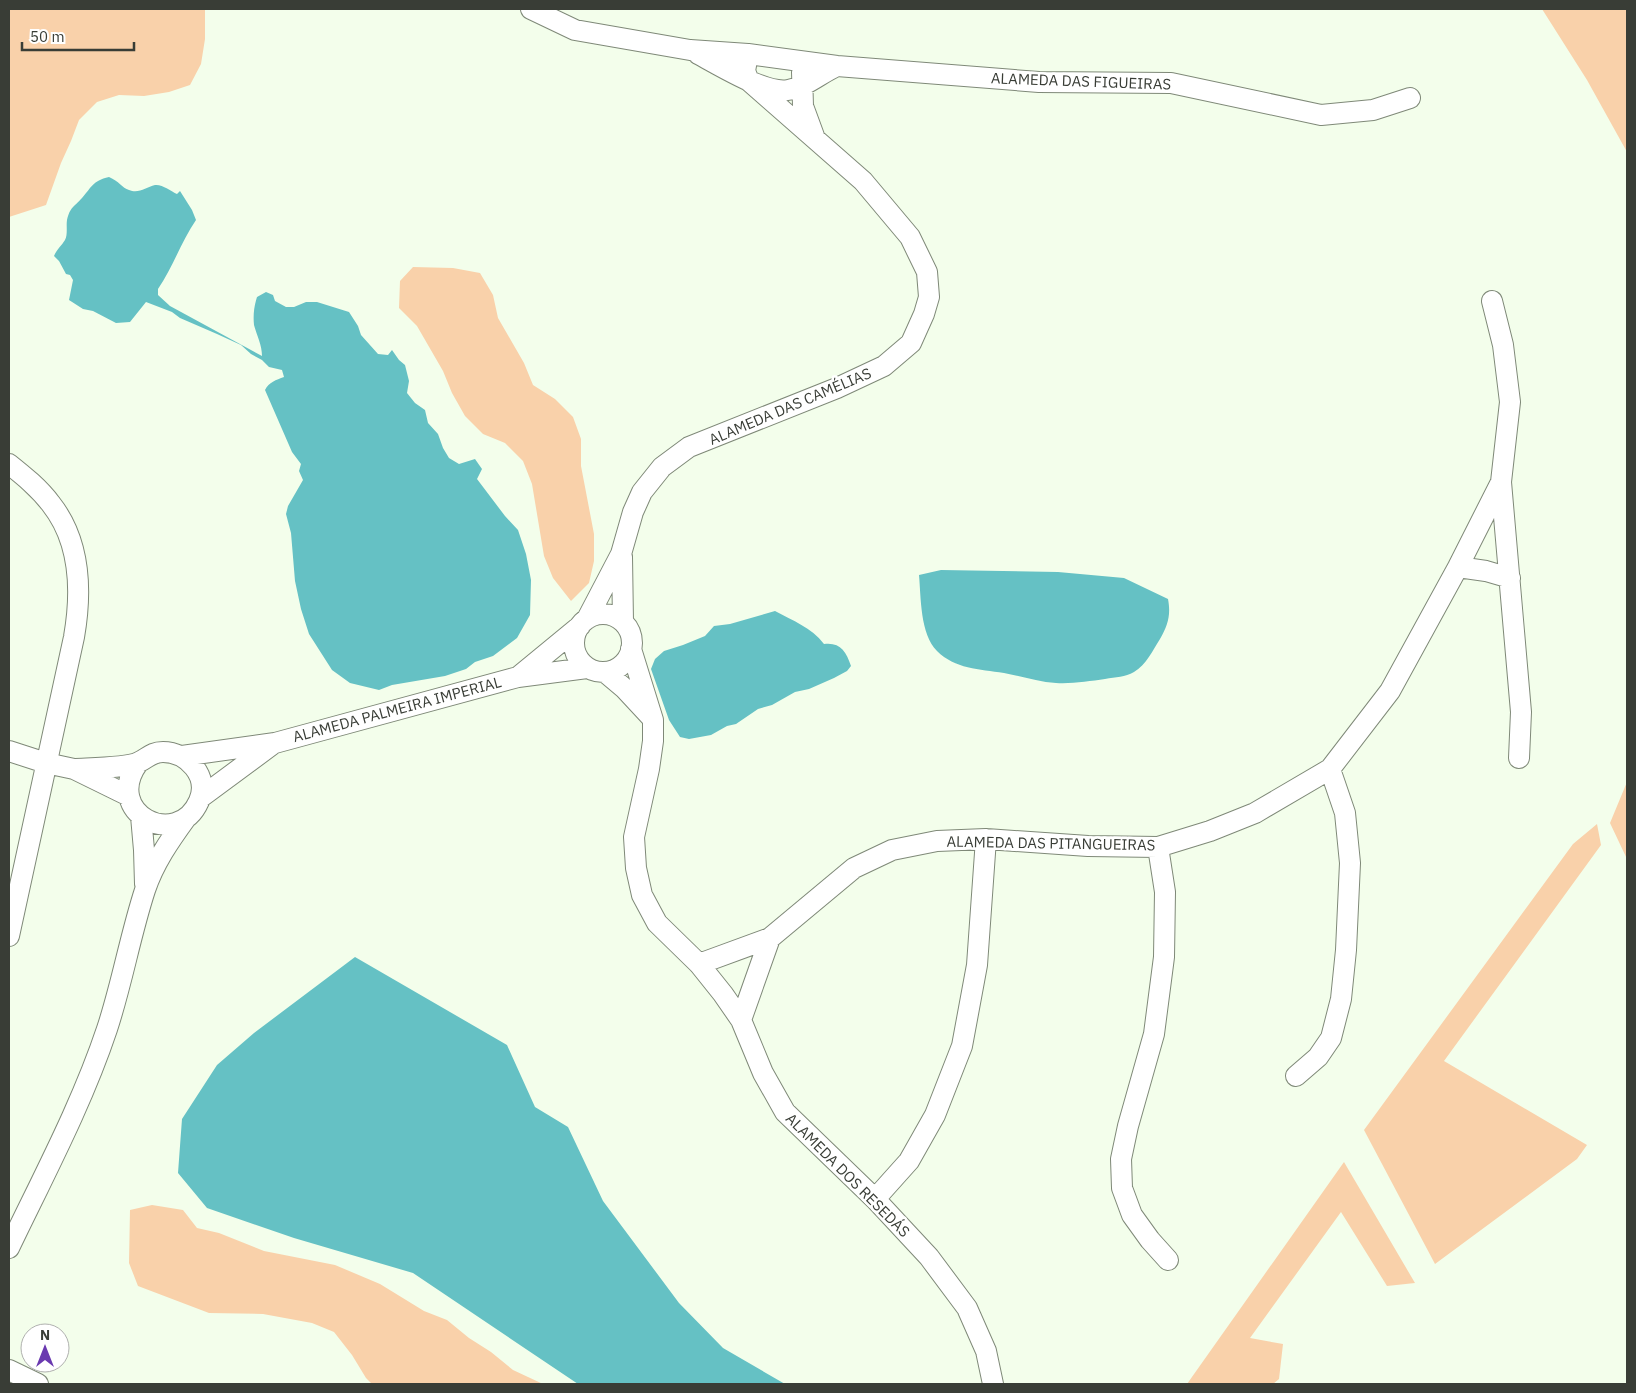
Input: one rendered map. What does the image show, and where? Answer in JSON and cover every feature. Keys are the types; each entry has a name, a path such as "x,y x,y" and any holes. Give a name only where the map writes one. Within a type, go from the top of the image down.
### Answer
{"street":[{"path":"531,9 575,30 690,50 748,54 746,70 749,81"},
{"path":"690,50 749,81 782,90 791,90 837,66"},
{"name":"ALAMEDA DAS FIGUEIRAS","path":"748,54 837,66 1039,82 1171,82 1321,114 1373,110 1410,98"},
{"path":"801,62 803,106 814,138"},
{"name":"ALAMEDA DAS CAMÉLIAS","path":"622,554 633,512 642,492 662,467 690,447 837,388 884,366 911,343 924,314 929,297 927,272 910,237 863,181 749,81"},
{"path":"1492,301 1503,345 1510,402 1502,482 1521,712 1519,758"},
{"path":"9,464 35,486 52,504 64,524 74,548 79,572 77,616 9,936"},
{"name":"ALAMEDA DAS PITANGUEIRAS","path":"698,964 770,938 854,868 892,850 937,842 986,839 1088,846 1158,847 1210,831 1255,813 1330,769 1390,691 1502,482"},
{"path":"622,554 623,622"},
{"path":"622,554 575,634 574,644 580,661 624,688 653,720"},
{"path":"1458,567 1486,571 1510,578"},
{"path":"596,616 615,617 623,622 629,630 632,639 628,657 622,665 614,670 518,676 583,623 596,616"},
{"name":"ALAMEDA DOS RESEDÁS","path":"631,648 653,720 653,740 649,770 634,837 636,868 642,895 657,923 698,964 723,994 741,1020 763,1073 785,1112 875,1199 929,1257 967,1308 986,1351 994,1384"},
{"name":"ALAMEDA PALMEIRA IMPERIAL","path":"276,742 518,676"},
{"path":"182,756 276,742"},
{"path":"200,798 276,742"},
{"path":"10,752 74,769 104,768 138,763"},
{"path":"9,1248 46,1173 91,1073 107,1028 146,889 165,847 195,809 200,798 199,774 192,764 182,756 171,752 159,752 148,756 138,763 131,772 128,784 128,796 133,807 141,816 151,822 163,825 175,823 186,818"},
{"path":"74,769 128,796"},
{"path":"1296,1076 1318,1057 1331,1038 1341,999 1346,950 1350,863 1345,813 1330,769"},
{"path":"141,816 146,889"},
{"path":"875,1199 909,1161 935,1115 962,1046 977,965 986,839"},
{"path":"1158,847 1165,892 1164,957 1154,1034 1128,1126 1121,1159 1122,1188 1132,1214 1150,1240 1168,1260"},
{"path":"741,1020 770,938"},
{"path":"9,1370 38,1384"}],"shaded area":[{"path":"9,9 205,9 205,39 201,64 190,85 169,92 144,96 119,95 97,102 79,120 46,205 9,217"},
{"path":"1542,9 1627,9 1627,152 1587,80"},
{"path":"413,267 453,268 480,273 493,295 498,318 524,363 533,385 555,399 573,417 581,439 581,466 594,534 594,561 589,583 571,601 553,578 544,556 532,484 523,461 505,443 483,434 465,416 452,393 443,371 417,326 399,308 400,281"},
{"path":"1627,782 1627,859 1610,823"},
{"path":"1597,824 1601,845 1444,1061 1587,1145 1577,1159 1435,1264 1364,1130 1573,844"},
{"path":"1344,1162 1415,1283 1387,1286 1341,1212 1250,1338 1283,1344 1279,1379 1273,1384 1187,1384"},
{"path":"152,1205 183,1210 197,1228 219,1233 264,1251 335,1265 380,1284 424,1311 447,1320 513,1370 543,1384 372,1384 334,1332 312,1323 263,1314 209,1313 138,1286 129,1263 130,1210"}],"water":[{"path":"109,177 133,191 158,185 177,194 180,191 192,210 196,220 158,289 158,295 170,306 262,356 254,325 257,297 266,292 273,295 275,301 286,307 294,307 306,302 317,302 349,312 358,326 361,335 378,354 388,355 392,350 405,365 409,381 407,393 415,403 425,410 428,423 438,434 449,458 459,464 475,459 482,469 477,479 518,530 526,554 531,580 530,615 517,638 493,656 475,662 466,669 445,676 392,685 379,690 350,683 332,670 309,634 295,581 291,533 286,514 288,506 303,480 299,471 301,464 292,452 265,390 271,383 284,377 282,370 269,367 241,345 180,318 172,312 146,302 130,322 116,323 93,311 83,309 69,300 73,280 70,275 66,274 54,256 66,238 67,220 71,210 93,185"},
{"path":"941,570 1058,572 1124,578 1168,599 1168,620 1163,634 1146,661 1134,672 1124,676 1081,682 1056,683 977,669 960,665 944,657 931,644 927,635 921,604 919,575"},
{"path":"775,611 808,629 824,644 838,646 847,656 851,666 847,671 834,678 809,689 795,692 772,705 758,709 736,724 727,726 711,735 689,739 680,737 669,720 651,669 655,659 664,651 705,636 714,626 730,624"},
{"path":"355,957 507,1045 535,1107 568,1127 603,1201 679,1303 723,1348 785,1384 578,1384 413,1273 294,1238 207,1208 178,1173 182,1119 217,1065 254,1033"}]}
